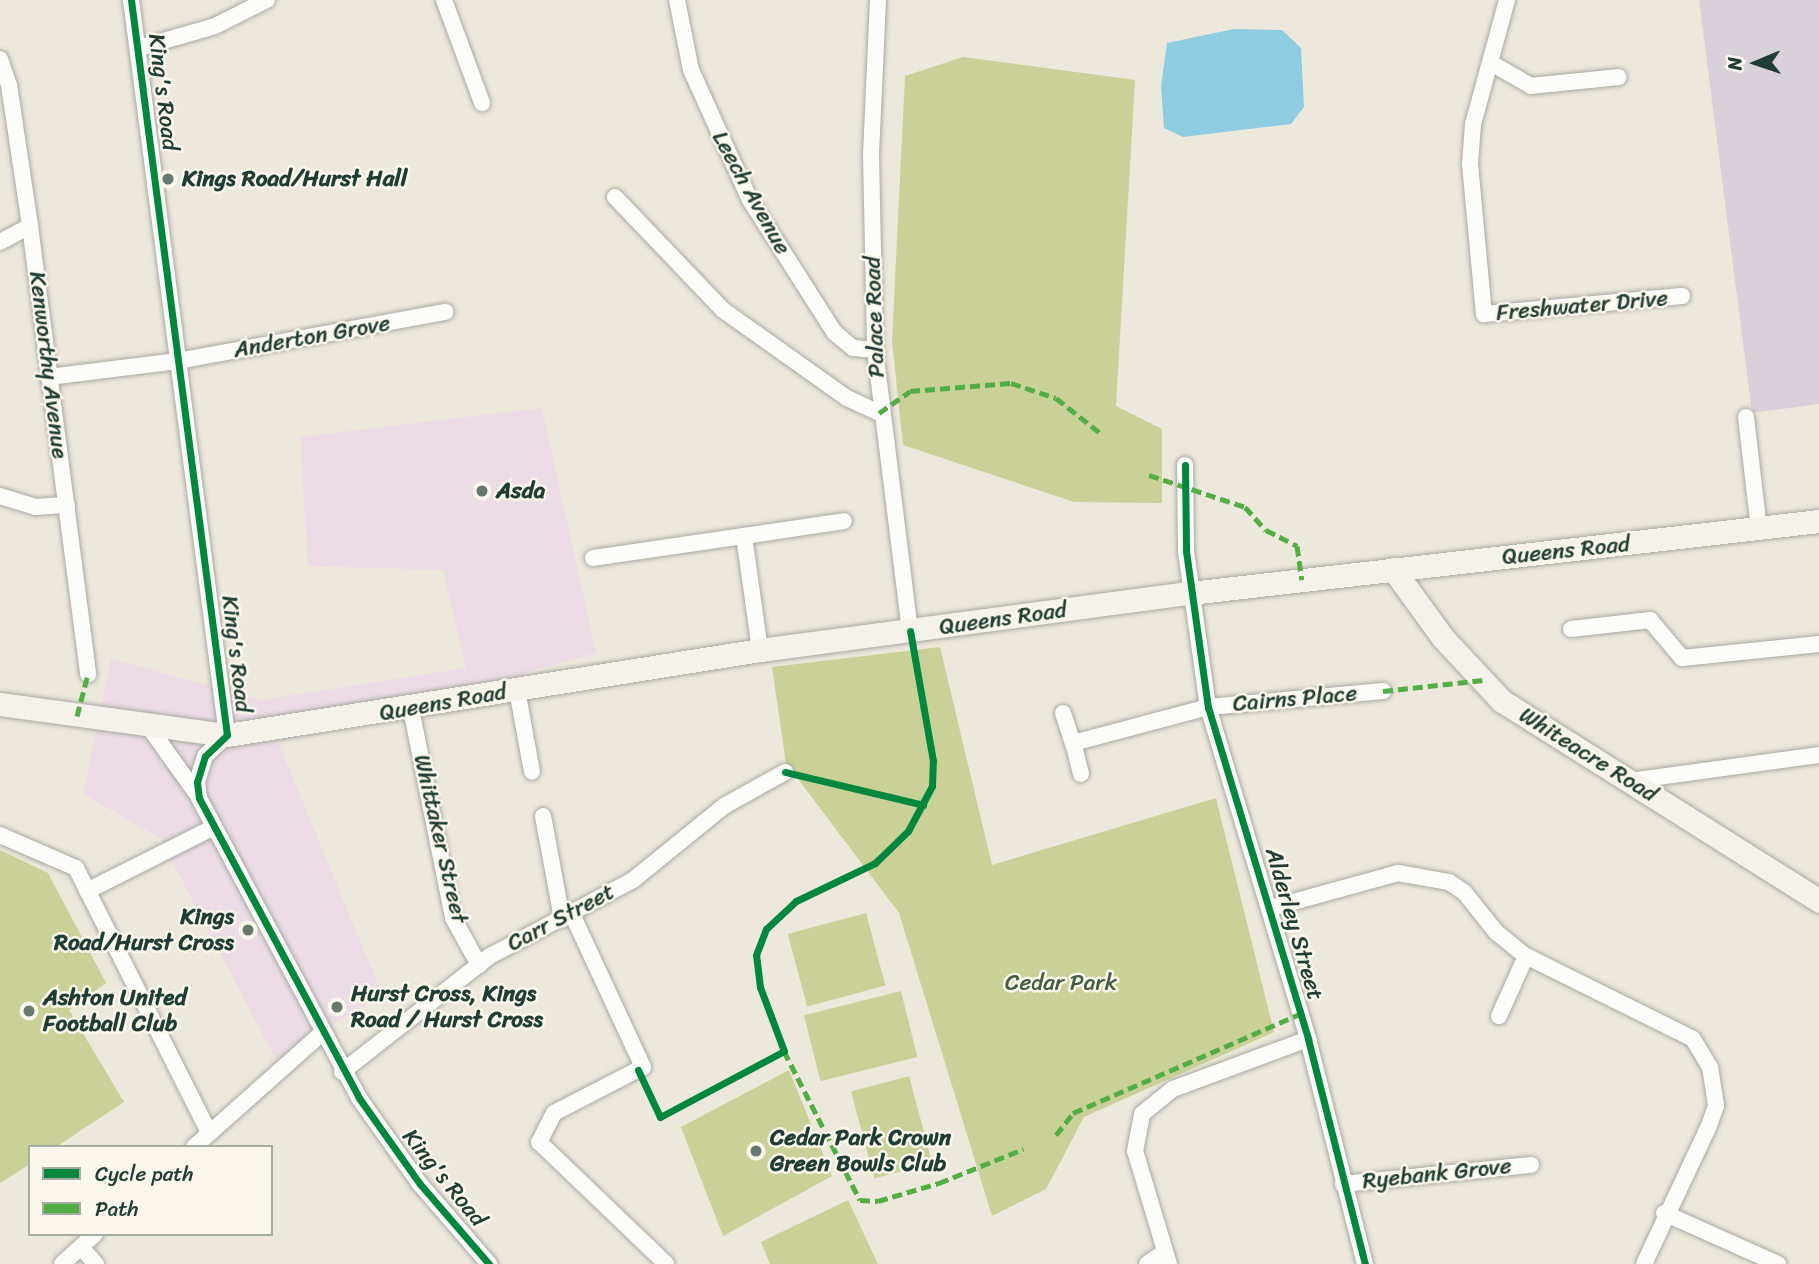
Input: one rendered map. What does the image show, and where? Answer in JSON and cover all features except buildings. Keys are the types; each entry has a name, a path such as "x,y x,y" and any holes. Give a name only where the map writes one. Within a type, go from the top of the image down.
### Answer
{"main road":[{"name":"Queens Road","path":"0,704 149,727 227,735 411,709 760,650 1190,593 1759,530 1819,521"},
{"name":"Whiteacre Road","path":"1393,569 1443,638 1502,701 1818,900"}],"street":[{"name":"King's Road","path":"131,0 227,735 203,761 197,782 199,799 342,1072 420,1184 489,1264"},
{"path":"139,48 215,26 267,0"},
{"path":"444,0 482,103"},
{"name":"Leech Avenue","path":"677,0 691,70 750,200 834,332 853,348 875,350"},
{"name":"Palace Road","path":"878,0 871,155 875,350 879,413 909,631"},
{"path":"1507,0 1490,64 1531,86 1619,77"},
{"name":"Kenworthy Avenue","path":"0,59 9,85 30,226 88,674"},
{"name":"Freshwater Drive","path":"1490,64 1472,124 1470,164 1484,314 1682,296"},
{"path":"615,197 723,310 847,398 879,413"},
{"path":"0,242 30,226"},
{"name":"Anderton Grove","path":"49,377 178,361 446,312"},
{"path":"1746,417 1759,530"},
{"name":"Alderley Street","path":"1185,465 1190,593 1208,706 1271,908 1308,1039 1365,1264"},
{"path":"0,496 35,507 67,505"},
{"path":"593,558 844,521"},
{"path":"744,536 760,650"},
{"path":"1571,629 1650,620 1682,658 1819,644"},
{"path":"517,690 532,772"},
{"name":"Cairns Place","path":"1073,743 1208,706 1383,691"},
{"name":"Whittaker Street","path":"411,709 453,918 479,965"},
{"path":"1063,713 1081,774"},
{"path":"149,727 199,799"},
{"path":"1629,781 1819,755"},
{"name":"Carr Street","path":"342,1072 479,965 633,880 724,806 785,772"},
{"path":"543,816 567,916 643,1067 554,1113 539,1142 666,1264"},
{"path":"87,891 214,828"},
{"path":"0,835 76,869 209,1133"},
{"path":"1271,908 1398,873 1433,876 1464,892 1496,932 1526,956 1674,1028 1693,1040 1703,1053 1714,1082 1716,1106 1664,1213 1644,1264"},
{"path":"1499,1016 1526,956"},
{"path":"196,1145 322,1033"},
{"path":"1147,1264 1167,1258 1135,1151 1142,1114 1173,1088 1308,1039"},
{"name":"Ryebank Grove","path":"1343,1184 1531,1165"},
{"path":"1664,1213 1777,1264"},
{"path":"62,1264 93,1236"},
{"path":"81,1247 96,1264"}],"shaded area":[{"path":"1699,0 1819,0 1819,404 1752,413"},
{"path":"542,408 596,653 278,742 382,994 276,1060 160,838 83,794 111,659 262,700 466,668 443,570 308,566 300,437"}],"green space":[{"path":"963,57 1135,80 1116,406 1162,429 1162,503 1074,502 903,445 892,341 905,76"},
{"name":"Cedar Park","path":"940,647 992,865 1216,798 1274,1032 1084,1117 1046,1189 992,1216 899,913 786,763 772,667"},
{"path":"0,850 48,873 106,983 69,1010 124,1102 59,1145 28,1145 28,1165 0,1183"},
{"path":"866,913 885,985 807,1006 788,934"},
{"path":"901,991 917,1057 820,1081 804,1015"},
{"name":"Cedar Park Crown Green Bowls Club","path":"789,1070 832,1176 723,1236 681,1127"},
{"path":"909,1076 932,1163 874,1178 851,1092"},
{"name":"Cedar Park Crown Green Bowls Club","path":"848,1200 878,1264 770,1264 761,1242"}],"water":[{"path":"1234,29 1282,30 1301,48 1304,107 1291,124 1183,137 1164,128 1161,86 1167,43"}],"marked path":[{"path":"879,413 910,391 1011,383 1056,398 1099,432"},
{"path":"1149,475 1245,507 1266,530 1297,546 1302,580"},
{"path":"77,716 88,674"},
{"path":"1383,691 1483,680"},
{"path":"1056,1135 1073,1113 1300,1014"},
{"path":"784,1051 860,1200 878,1201 939,1183 1023,1149"}],"cycle path":[{"path":"131,0 227,735 205,756 197,782 199,798 359,1098 420,1184 489,1264"},
{"path":"1185,465 1186,551 1208,707 1308,1039 1365,1264"},
{"path":"638,1070 660,1117 784,1051 760,987 756,955 766,929 796,901 875,863 908,831 932,786 933,761 910,631"},
{"path":"785,772 923,805"}],"place":[{"name":"Kings Road/Hurst Hall","path":"168,179"},
{"name":"Asda","path":"482,491"},
{"name":"Kings Road/Hurst Cross","path":"248,930"},
{"name":"Hurst Cross, Kings Road / Hurst Cross","path":"337,1007"},
{"name":"Ashton United Football Club","path":"29,1011"},
{"name":"Cedar Park Crown Green Bowls Club","path":"756,1151"}]}
